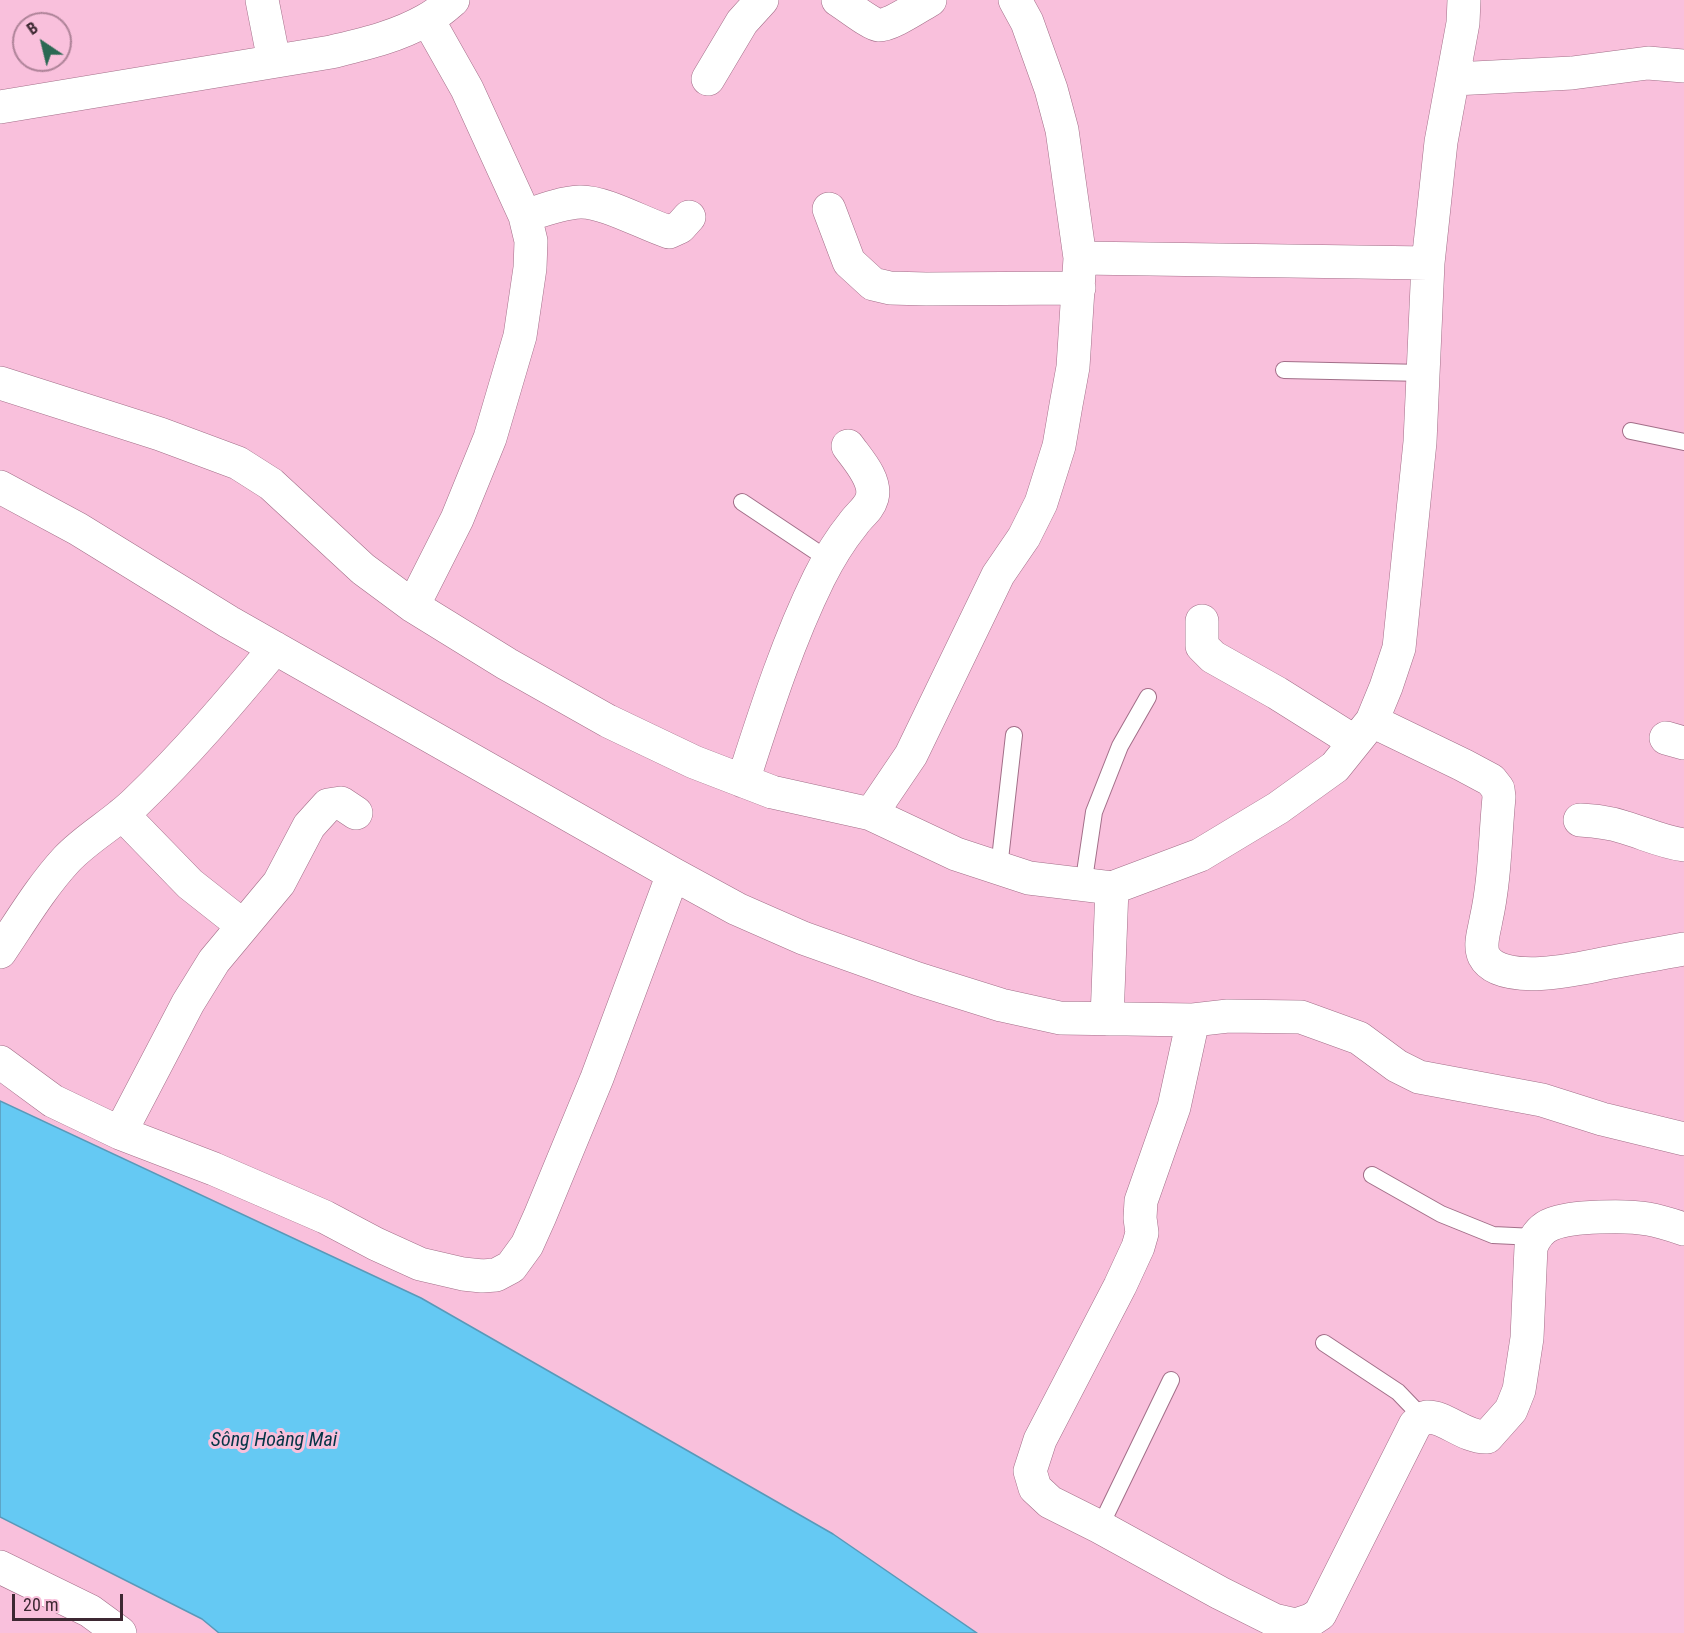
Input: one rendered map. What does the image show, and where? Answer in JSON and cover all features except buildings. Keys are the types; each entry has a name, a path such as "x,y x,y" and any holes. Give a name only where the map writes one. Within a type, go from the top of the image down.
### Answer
{"street":[{"path":"262,0 274,61"},
{"path":"708,79 742,22 762,0"},
{"path":"838,0 879,25 930,0"},
{"path":"871,814 910,755 998,575 1024,537 1041,503 1052,474 1065,416 1073,367 1080,273 1062,130 1051,89 1027,22 1015,0"},
{"path":"0,383 160,434 238,463 271,484 363,568 413,606 507,664 608,721 694,762 772,792 871,814 956,854 1029,878 1098,887 1200,855 1278,808 1335,767 1363,732 1386,687 1399,648 1420,442 1428,263 1441,142 1454,79 1463,23 1464,0"},
{"path":"0,107 331,52 377,41 441,10 467,89 525,216 531,241 530,268 520,336 490,438 457,519 413,606"},
{"path":"1454,79 1572,73 1648,63 1684,66"},
{"path":"525,216 581,202 605,207 669,232 680,227 689,218"},
{"path":"830,209 849,262 873,284 890,288 926,289 1080,273 1428,263"},
{"path":"742,781 781,670 814,588 853,523 868,508 872,499 873,489 867,472 848,446"},
{"path":"0,488 78,529 229,622 673,874 737,909 803,938 1000,1005 1060,1018 1193,1020 1228,1016 1302,1017 1359,1038 1397,1066 1419,1077 1542,1100 1602,1119 1684,1139"},
{"path":"1202,621 1202,646 1213,657 1277,693 1363,732 1463,765 1491,780 1498,789 1499,797 1493,889 1482,944 1484,956 1490,964 1509,973 1551,974 1684,950"},
{"path":"0,952 66,860 92,836 136,803 235,696 274,648"},
{"path":"120,1133 188,1003 214,961 279,883 309,826 328,805 341,803 356,813"},
{"path":"122,814 190,884 242,925"},
{"path":"1580,820 1624,827 1654,839 1684,845"},
{"path":"0,1062 53,1101 120,1133 214,1169 325,1217 375,1244 420,1264 463,1274 496,1275 511,1267 527,1245 540,1216 597,1078 673,874"},
{"path":"1098,887 1107,1019"},
{"path":"1193,1020 1174,1107 1141,1202 1142,1233 1138,1247 1040,1440 1030,1471 1035,1488 1050,1502 1274,1620 1296,1625 1320,1614 1415,1425 1424,1418 1437,1419 1477,1438 1487,1437 1511,1410 1519,1390 1527,1338 1531,1247 1535,1237 1551,1224 1607,1217 1648,1218 1684,1229"},
{"path":"0,1566 90,1611 120,1633"}],"lane":[{"path":"1284,370 1424,373"},
{"path":"1631,431 1684,442"},
{"path":"742,502 829,560"},
{"path":"1098,887 1094,812 1120,746 1148,697"},
{"path":"999,868 1014,735"},
{"path":"1372,1175 1441,1214 1493,1235 1535,1237"},
{"path":"1324,1343 1398,1392 1424,1418"},
{"path":"1100,1527 1170,1380"}],"water":[{"name":"Sông Hoàng Mai","path":"0,1101 421,1298 833,1534 977,1633 219,1633 202,1619 0,1517"}]}
